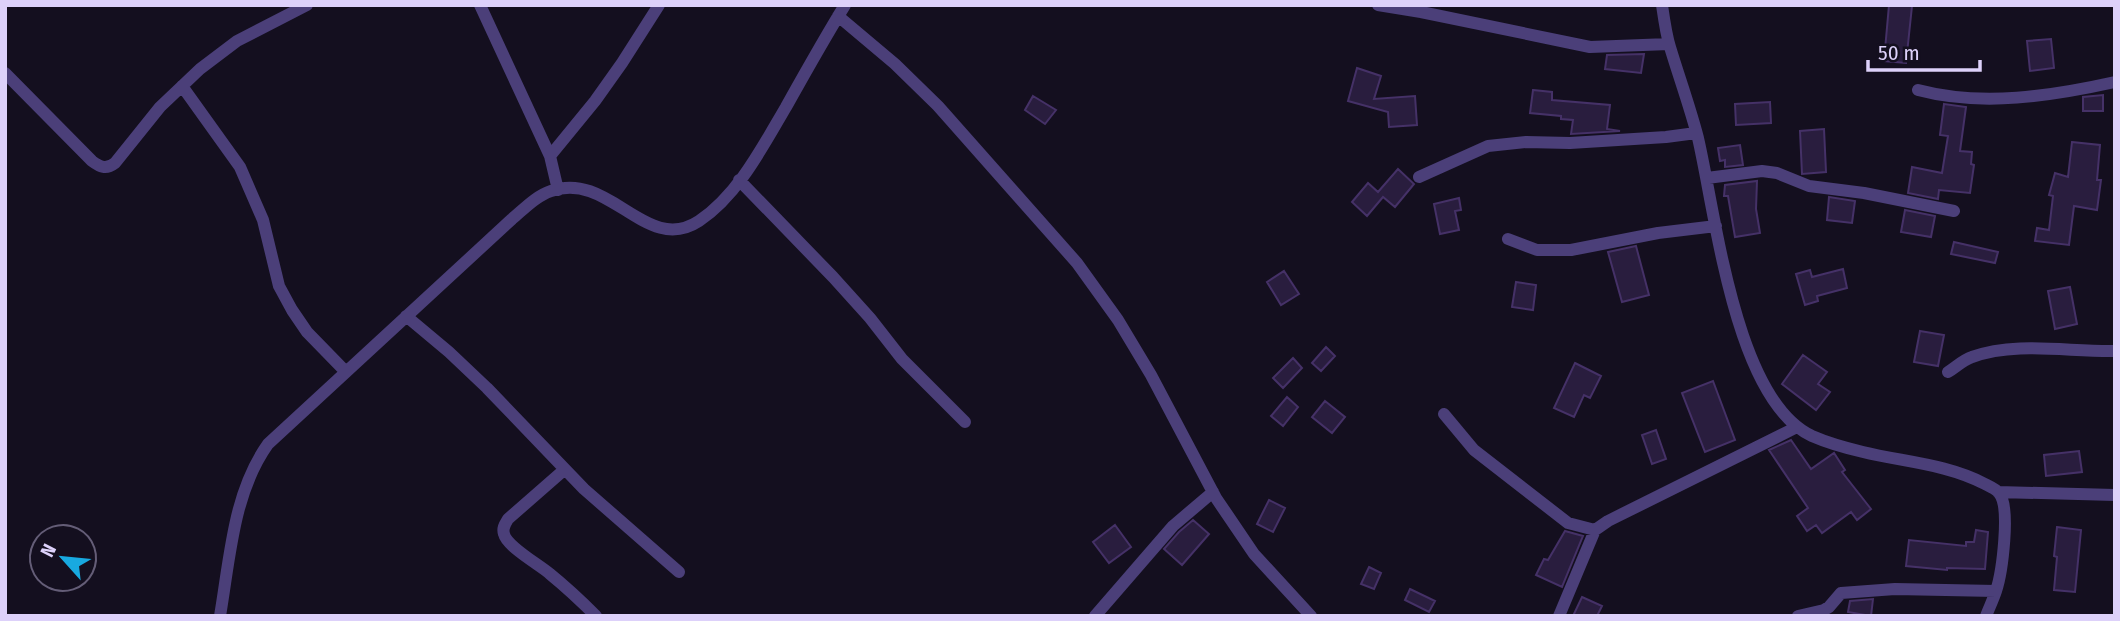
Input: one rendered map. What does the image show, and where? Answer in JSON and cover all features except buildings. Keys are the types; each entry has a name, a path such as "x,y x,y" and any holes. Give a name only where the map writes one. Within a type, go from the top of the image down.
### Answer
{"street":[{"path":"5,73 92,161 102,167 110,167 154,114 200,69 237,41 307,5"},
{"path":"480,5 550,156 558,190"},
{"path":"550,156 595,101 659,5"},
{"path":"1378,5 1590,47 1669,44"},
{"path":"1662,5 1669,44 1707,178 1724,276 1759,378 1783,415 1813,436 1861,452 1954,470 1998,492 2115,495"},
{"path":"220,616 234,530 249,479 268,444 534,200 551,191 580,189 599,193 650,225 665,229 681,229 698,222 718,206 754,162 841,11 938,106 1077,263 1118,320 1151,375 1213,492 1254,554 1308,615"},
{"path":"1918,90 1974,99 2047,95 2115,82"},
{"path":"182,86 240,167 263,220 279,286 292,310 307,332 346,372"},
{"path":"1419,177 1488,146 1666,137 1696,133"},
{"path":"1707,178 1762,171 1777,173 1810,186 1864,193 1954,211"},
{"path":"739,180 842,287 902,359 965,422"},
{"path":"1508,239 1537,250 1563,251 1658,233 1716,226"},
{"path":"406,316 487,388 564,470 679,572"},
{"path":"1948,372 1969,358 1988,353 2026,349 2115,351"},
{"path":"1444,415 1474,450 1567,523 1595,530"},
{"path":"1559,616 1595,530 1608,521 1797,427"},
{"path":"564,470 508,519 503,532 505,538 551,574 596,616"},
{"path":"1095,616 1173,526 1213,492"},
{"path":"1986,616 1996,591 2003,561 2003,502 1998,492"},
{"path":"1798,616 1824,610 1841,593 1895,589 1996,591"}]}
